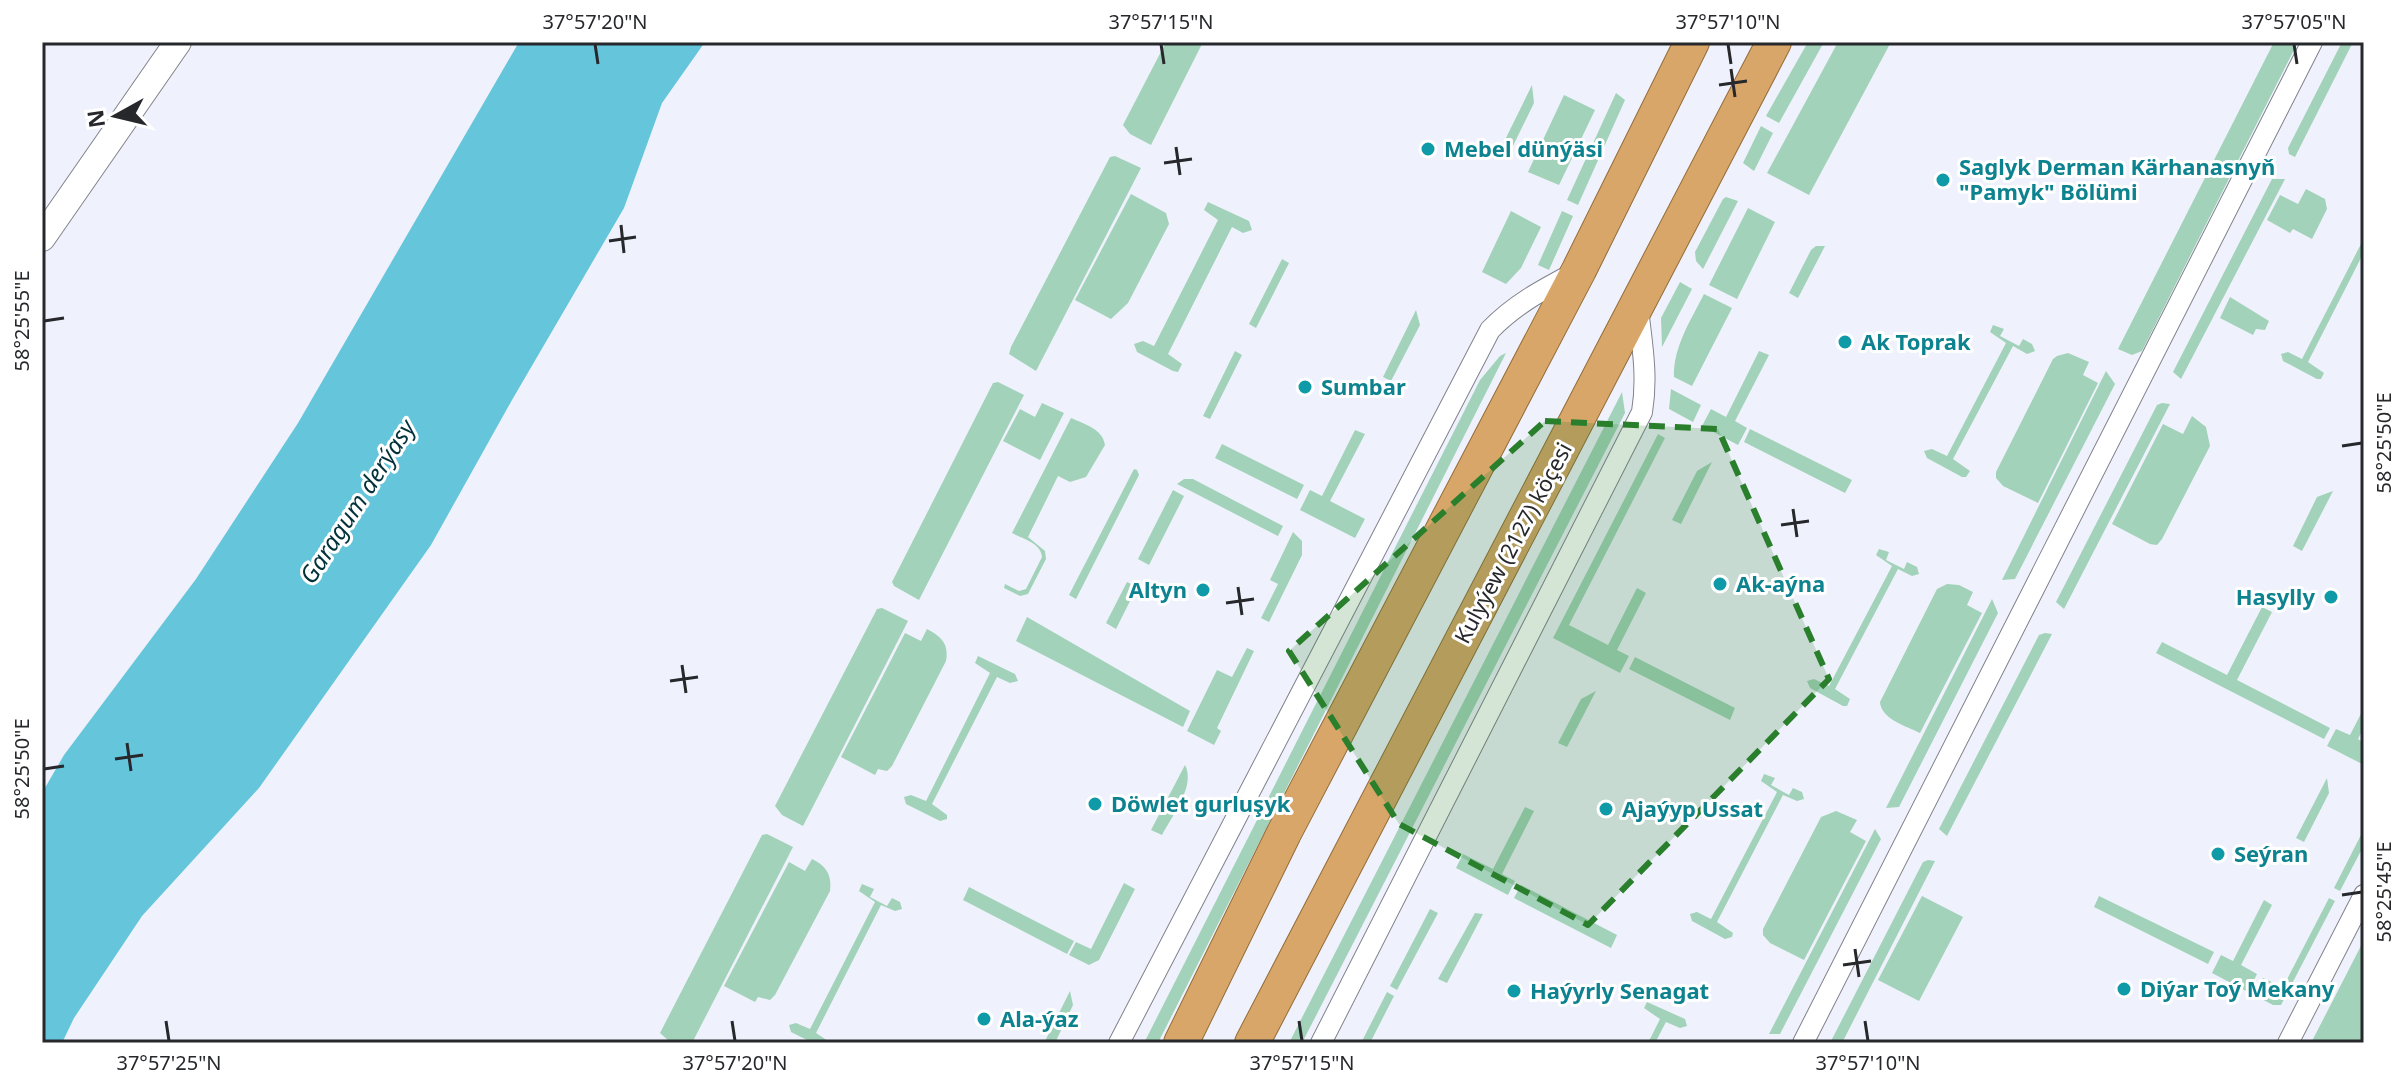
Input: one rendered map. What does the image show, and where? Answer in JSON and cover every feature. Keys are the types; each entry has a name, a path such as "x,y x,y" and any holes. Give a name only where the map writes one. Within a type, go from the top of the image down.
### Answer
{"highway":[{"path":"1181,1043 1284,833 1579,270 1692,42"},
{"name":"Kulyýew (2127) köçesi","path":"1252,1043 1774,42"}],"street":[{"path":"42,238 178,42"},
{"path":"1803,1043 2312,42"},
{"path":"1119,1043 1490,330 1507,312 1579,270"},
{"path":"1321,1043 1642,412 1646,368 1637,306"},
{"path":"2288,1043 2364,895"}],"highlighted area":[{"path":"1545,421 1718,429 1829,679 1588,925 1399,824 1289,651"}],"green space":[{"path":"1166,42 1203,42 1151,145 1130,134 1123,125"},
{"path":"1808,42 1824,42 1779,123 1766,116"},
{"path":"1838,42 1891,42 1809,195 1767,173"},
{"path":"2274,42 2298,42 2142,351 2132,355 2118,349"},
{"path":"2342,42 2353,42 2295,157 2289,154 2288,148"},
{"path":"1532,85 1534,103 1510,152 1501,148"},
{"path":"1616,93 1625,100 1578,205 1567,200"},
{"path":"1564,95 1595,110 1559,185 1528,172"},
{"path":"1761,126 1773,133 1754,171 1743,163"},
{"path":"1115,156 1141,168 1036,371 1009,354 1011,347 1110,157"},
{"path":"2272,179 2285,179 2181,379 2173,372"},
{"path":"2306,189 2325,199 2327,209 2312,239 2293,229 2290,233 2267,220 2280,195 2298,204"},
{"path":"1131,194 1166,213 1169,224 1128,303 1111,319 1075,300"},
{"path":"1726,197 1738,201 1703,269 1696,261 1695,252"},
{"path":"1208,202 1249,221 1252,230 1243,233 1232,227 1168,354 1182,364 1178,372 1137,352 1134,344 1143,341 1154,346 1218,220 1204,210"},
{"path":"1748,208 1775,222 1737,299 1709,285"},
{"path":"1511,211 1541,227 1521,268 1506,284 1482,272"},
{"path":"1562,211 1573,216 1549,270 1538,265"},
{"path":"2364,238 2364,252 2308,362 2324,373 2321,379 2317,379 2283,361 2281,354 2288,352 2302,359"},
{"path":"1816,246 1825,246 1798,298 1789,293"},
{"path":"1282,259 1289,263 1256,328 1249,324"},
{"path":"1680,282 1692,289 1662,347 1661,318"},
{"path":"1704,294 1732,308 1692,386 1674,377 1674,366 1684,334"},
{"path":"2230,297 2269,321 2265,330 2256,329 2253,335 2220,318"},
{"path":"1416,310 1420,325 1391,381 1383,377"},
{"path":"1993,325 2004,329 2000,336 2019,346 2023,339 2032,344 2035,351 2027,354 2013,346 1953,459 1970,471 1962,477 1927,458 1924,451 1932,449 1947,456 2006,343 1990,332"},
{"path":"1235,351 1242,355 1210,419 1203,416"},
{"path":"1759,351 1769,355 1735,421 1747,428 1738,445 1702,426 1711,409 1726,417"},
{"path":"1506,353 1158,1043 1144,1043 1480,380"},
{"path":"2068,353 2089,362 2083,375 2098,383 2038,503 2003,486 1996,478 1996,472 2053,359"},
{"path":"2106,371 2115,384 2015,579 2002,580"},
{"path":"998,382 1024,395 919,600 892,582 993,383"},
{"path":"1671,389 1701,405 1693,422 1669,409"},
{"path":"1622,392 1625,413 1302,1043 1289,1043"},
{"path":"1042,403 1064,413 1040,460 1003,441 1020,409 1035,417"},
{"path":"2170,404 2064,609 2056,602 2157,405"},
{"path":"2192,416 2206,427 2210,446 2162,539 2157,545 2150,544 2112,524 2163,424 2183,434"},
{"path":"1071,418 1097,431 1105,445 1086,477 1070,482 1058,476 1028,537 1045,551 1046,559 1028,594 1020,596 1004,588 1005,584 1019,591 1026,589 1042,557 1035,545 1012,533"},
{"path":"1750,429 1852,480 1845,493 1744,442"},
{"path":"1355,430 1365,434 1330,501 1365,519 1355,538 1300,510 1310,490 1322,496"},
{"path":"1658,434 1665,438 1569,625 1608,645 1637,588 1646,593 1617,650 1629,656 1620,673 1553,638"},
{"path":"1222,444 1304,485 1297,499 1215,458"},
{"path":"1712,462 1681,524 1672,520 1697,471"},
{"path":"1134,469 1139,475 1076,599 1069,595"},
{"path":"1184,479 1193,479 1283,526 1278,536 1177,484"},
{"path":"1173,490 1184,496 1149,565 1138,559"},
{"path":"2333,491 2302,551 2293,546 2317,497"},
{"path":"1293,532 1302,541 1302,555 1269,622 1261,618 1278,584 1270,580"},
{"path":"1879,549 1889,552 1886,560 1904,569 1907,562 1917,567 1919,574 1912,576 1898,569 1835,689 1850,699 1847,706 1843,706 1810,688 1807,681 1814,679 1829,686 1892,566 1876,555"},
{"path":"1127,582 1137,587 1116,629 1106,623"},
{"path":"1947,584 1959,585 1973,592 1967,605 1982,613 1920,733 1889,717 1880,702 1937,589"},
{"path":"1992,599 1998,613 1899,807 1886,808"},
{"path":"2262,607 2272,612 2237,680 2330,728 2324,739 2156,653 2162,642 2227,675"},
{"path":"882,608 908,621 803,826 782,815 775,806 877,609"},
{"path":"1027,617 1190,711 1183,727 1016,641"},
{"path":"927,629 943,642 946,661 892,766 887,771 878,769 875,775 841,757 905,633 921,641"},
{"path":"2052,634 1947,836 1939,829 2039,635"},
{"path":"1247,648 1254,651 1217,728 1221,731 1214,745 1187,731 1217,670 1232,677"},
{"path":"978,656 1015,674 1018,681 1010,683 997,677 932,804 947,815 947,819 940,821 906,804 904,797 911,795 926,801 990,673 975,663"},
{"path":"1635,657 1735,708 1730,720 1629,669"},
{"path":"1596,691 1567,747 1558,743 1581,699"},
{"path":"2364,708 2364,727 2358,739 2364,743 2364,765 2327,746 2336,729 2350,735"},
{"path":"1185,765 1188,773 1185,791 1162,835 1151,830"},
{"path":"1764,774 1775,778 1771,785 1789,795 1793,788 1802,792 1804,799 1797,801 1783,795 1717,922 1733,933 1732,937 1725,939 1692,921 1690,914 1697,912 1711,919 1777,792 1761,781"},
{"path":"2327,778 2329,793 2304,842 2296,838"},
{"path":"1525,807 1534,811 1502,874 1515,881 1508,895 1456,868 1463,854 1493,869"},
{"path":"1836,811 1857,820 1850,832 1866,841 1804,960 1770,943 1763,935 1763,929 1821,817"},
{"path":"1875,829 1881,839 1780,1034 1769,1034"},
{"path":"2364,829 2364,845 2340,891 2334,888"},
{"path":"767,834 793,847 692,1043 671,1043 660,1033 762,835"},
{"path":"812,859 827,871 830,891 775,995 770,1000 758,997 755,1002 724,986 789,862 805,871"},
{"path":"1935,861 1842,1043 1830,1043 1923,862"},
{"path":"1124,883 1135,889 1099,960 1089,965 1069,955 1076,942 1091,949"},
{"path":"862,884 874,889 870,897 887,906 892,898 900,902 902,909 895,911 881,905 816,1033 831,1043 813,1043 791,1032 789,1025 796,1023 810,1029 875,902 859,891"},
{"path":"1521,885 1617,935 1611,948 1514,898"},
{"path":"969,887 1074,941 1067,954 963,900"},
{"path":"1922,896 1963,917 1919,1001 1878,980"},
{"path":"2099,896 2214,952 2208,964 2094,907"},
{"path":"2329,898 2335,901 2281,1005 2273,1005 2254,995 2263,978 2283,987"},
{"path":"2264,900 2272,905 2241,965 2257,974 2248,992 2212,973 2221,955 2233,961"},
{"path":"1430,909 1438,913 1397,990 1390,986"},
{"path":"1475,913 1483,914 1447,983 1438,979"},
{"path":"2364,940 2364,1043 2311,1043"},
{"path":"1070,991 1073,1005 1055,1043 1044,1043"},
{"path":"1387,992 1394,996 1370,1043 1361,1043"},
{"path":"1647,1002 1685,1019 1687,1026 1680,1028 1666,1022 1655,1043 1648,1043 1660,1019 1644,1008"}],"water":[{"name":"Garagum derýasy","path":"519,42 705,42 662,103 624,208 431,545 259,788 142,916 74,1018 62,1043 42,1043 42,793 64,755 196,579 298,423"}],"place":[{"name":"Mebel dünýäsi","path":"1428,149"},
{"name":"Saglyk Derman Kärhanasnyň \"Pamyk\" Bölümi","path":"1943,180"},
{"name":"Ak Toprak","path":"1845,342"},
{"name":"Sumbar","path":"1305,387"},
{"name":"Ak-aýna","path":"1720,584"},
{"name":"Altyn","path":"1203,590"},
{"name":"Hasylly","path":"2331,597"},
{"name":"Döwlet gurluşyk","path":"1095,804"},
{"name":"Ajaýyp Ussat","path":"1606,809"},
{"name":"Seýran","path":"2218,854"},
{"name":"Diýar Toý Mekany","path":"2124,989"},
{"name":"Haýyrly Senagat","path":"1514,991"},
{"name":"Ala-ýaz","path":"984,1019"}]}
